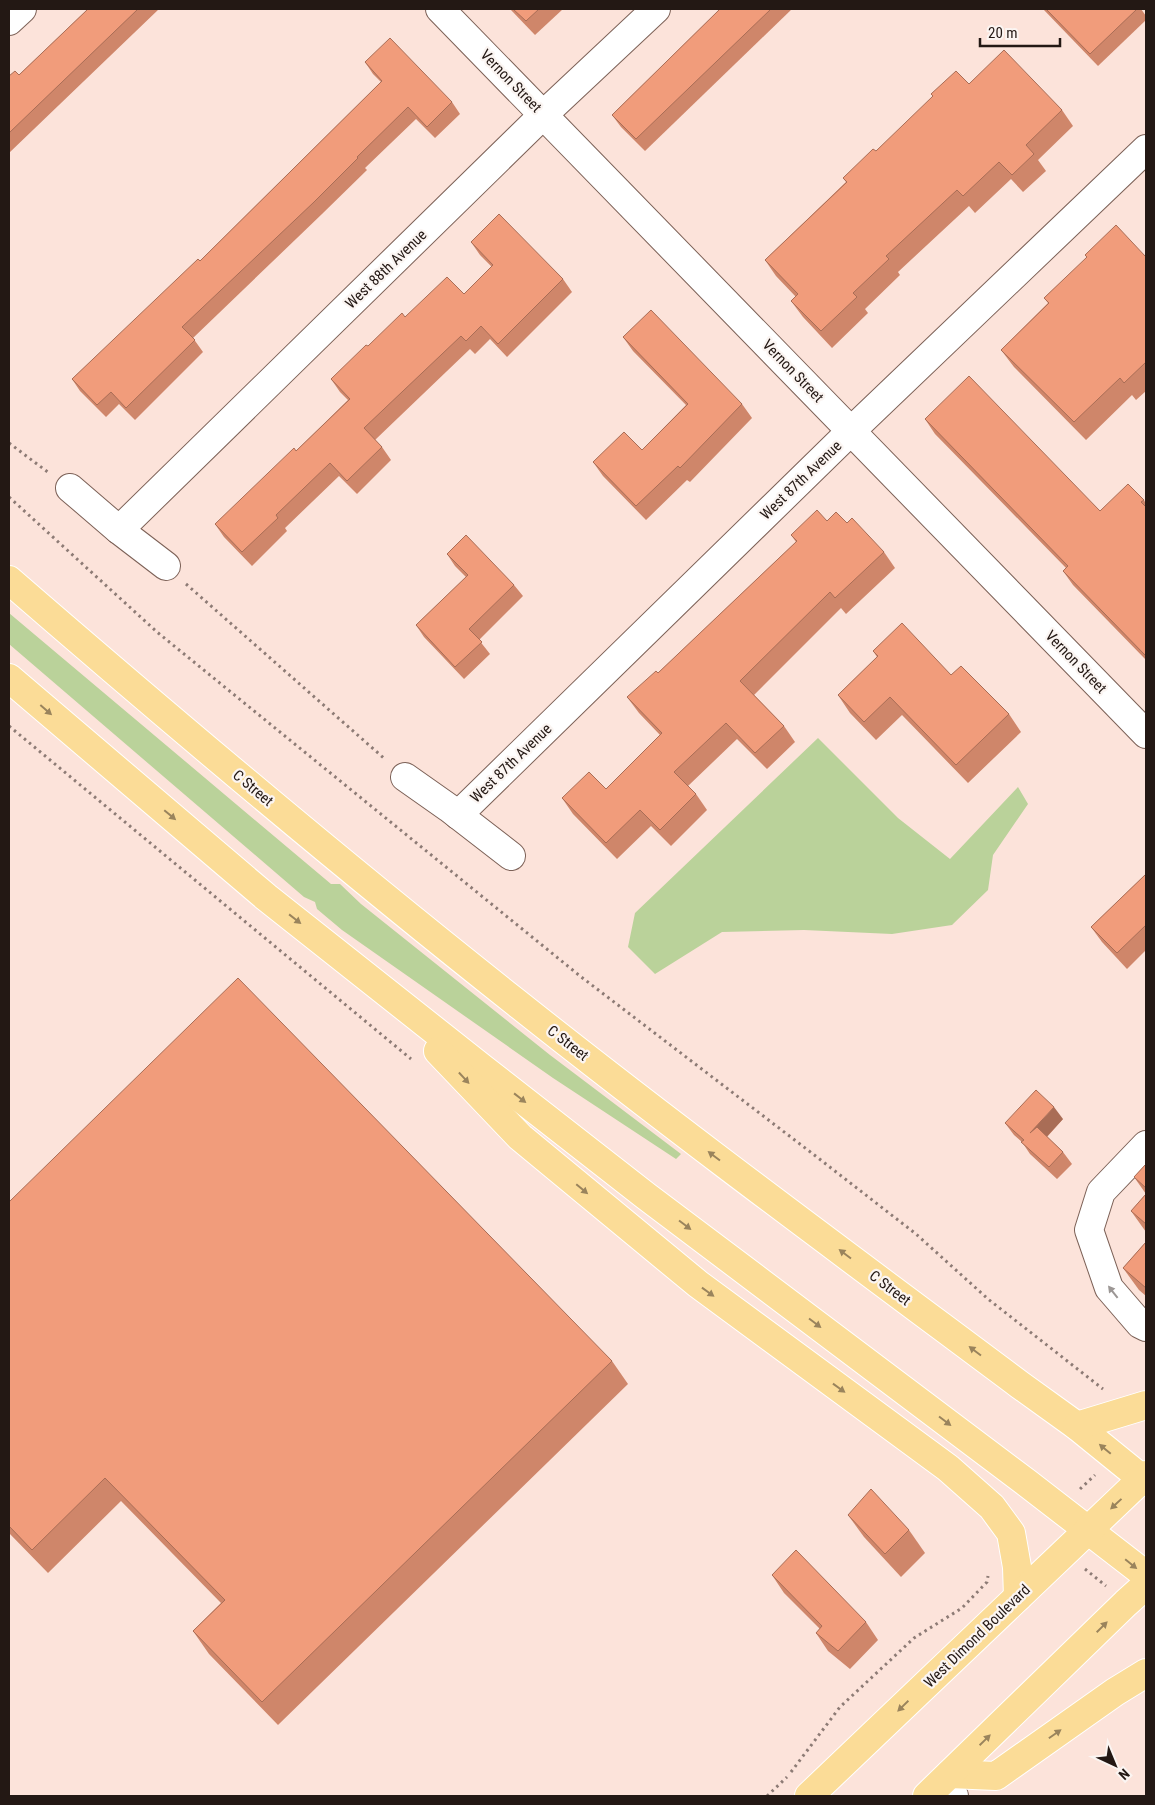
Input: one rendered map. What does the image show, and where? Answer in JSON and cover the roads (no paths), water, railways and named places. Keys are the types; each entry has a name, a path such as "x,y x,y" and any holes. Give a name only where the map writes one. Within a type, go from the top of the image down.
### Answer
{"main road":[{"name":"C Street","path":"9,580 205,748 512,1000 687,1136 1077,1426 1145,1479"},
{"path":"9,678 266,897 646,1196 1089,1530 1146,1576"},
{"path":"370,979 520,1137 698,1284 948,1468 992,1507 1011,1532 1017,1567 1018,1597"},
{"path":"1077,1426 1146,1405"},
{"name":"West Dimond Boulevard","path":"809,1796 1065,1552 1145,1479"},
{"path":"943,1787 1146,1585"},
{"path":"943,1787 996,1776 1115,1692 1146,1673"}],"street":[{"path":"9,21 22,9"},
{"name":"Vernon Street","path":"440,9 1146,734"},
{"name":"West 88th Avenue","path":"119,530 543,115 656,9"},
{"name":"West 87th Avenue","path":"458,814 851,431 1146,149"},
{"path":"70,488 119,530 166,566"},
{"path":"405,777 458,814 511,856"},
{"path":"1146,1145 1101,1192 1089,1230 1109,1288 1140,1324 1146,1327"}]}
